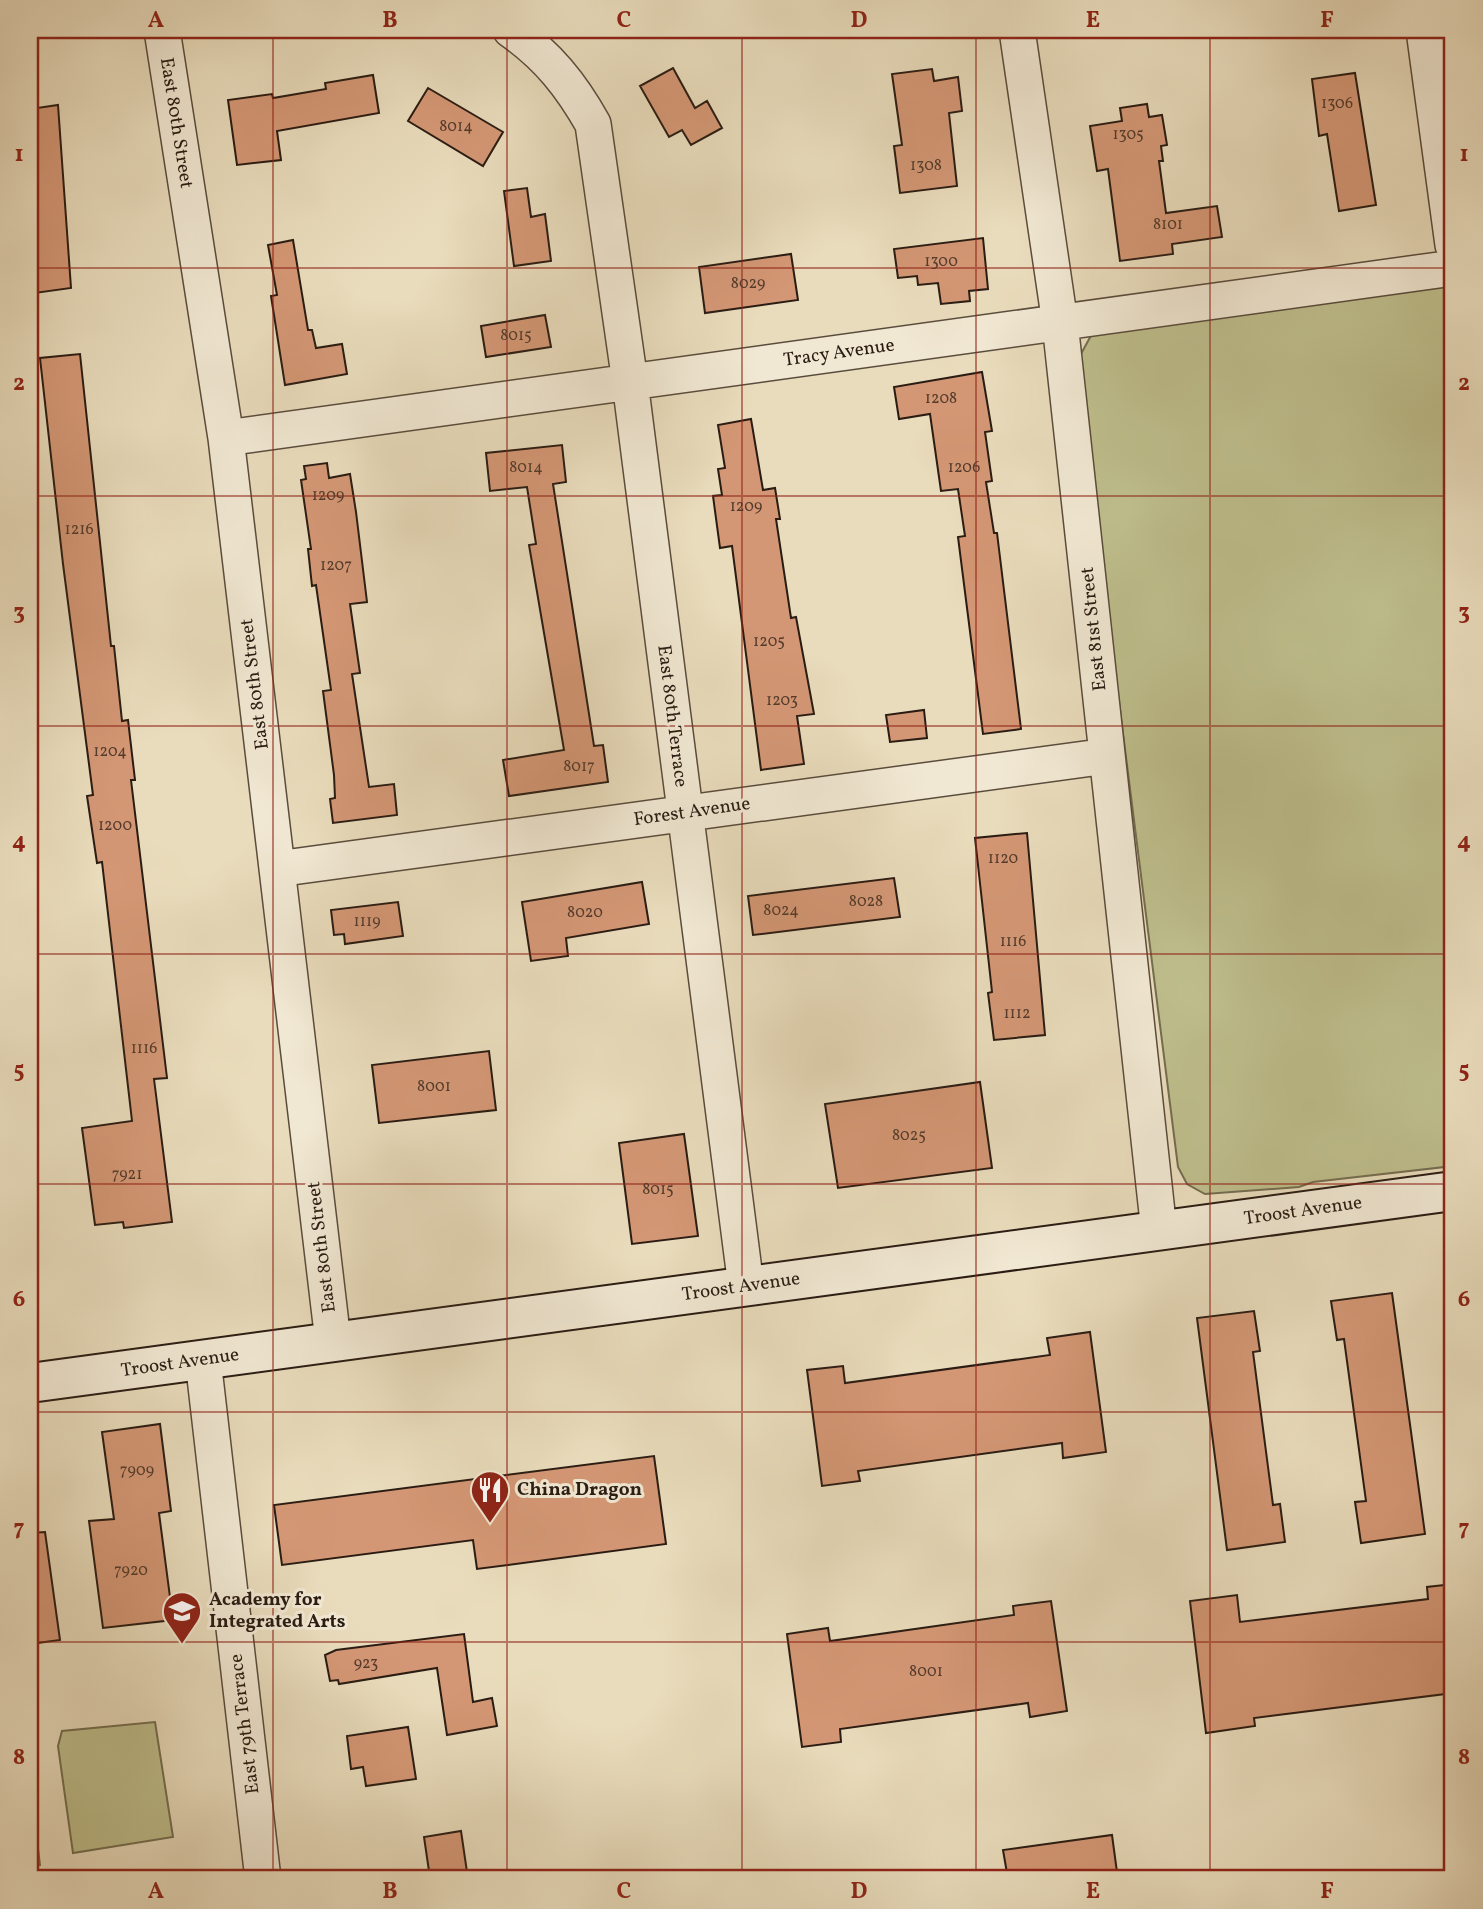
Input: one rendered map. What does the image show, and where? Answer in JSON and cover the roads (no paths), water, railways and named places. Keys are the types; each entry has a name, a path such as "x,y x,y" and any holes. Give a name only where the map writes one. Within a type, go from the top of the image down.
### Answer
{"main road":[{"name":"Troost Avenue","path":"30,1383 1453,1191"}],"street":[{"name":"East 80th Street","path":"164,30 226,438 333,1341"},
{"name":"East 80th Terrace","path":"511,30 545,56 573,88 593,124 630,383 746,1286"},
{"name":"East 81st Street","path":"1017,30 1060,323 1159,1231"},
{"path":"1424,30 1453,244"},
{"name":"Tracy Avenue","path":"226,438 1453,268"},
{"name":"Forest Avenue","path":"277,869 1107,756"},
{"name":"East 79th Terrace","path":"202,1360 263,1879"}],"place":[{"name":"China Dragon","path":"490,1524"},
{"name":"Academy for Integrated Arts","path":"182,1645"}]}
